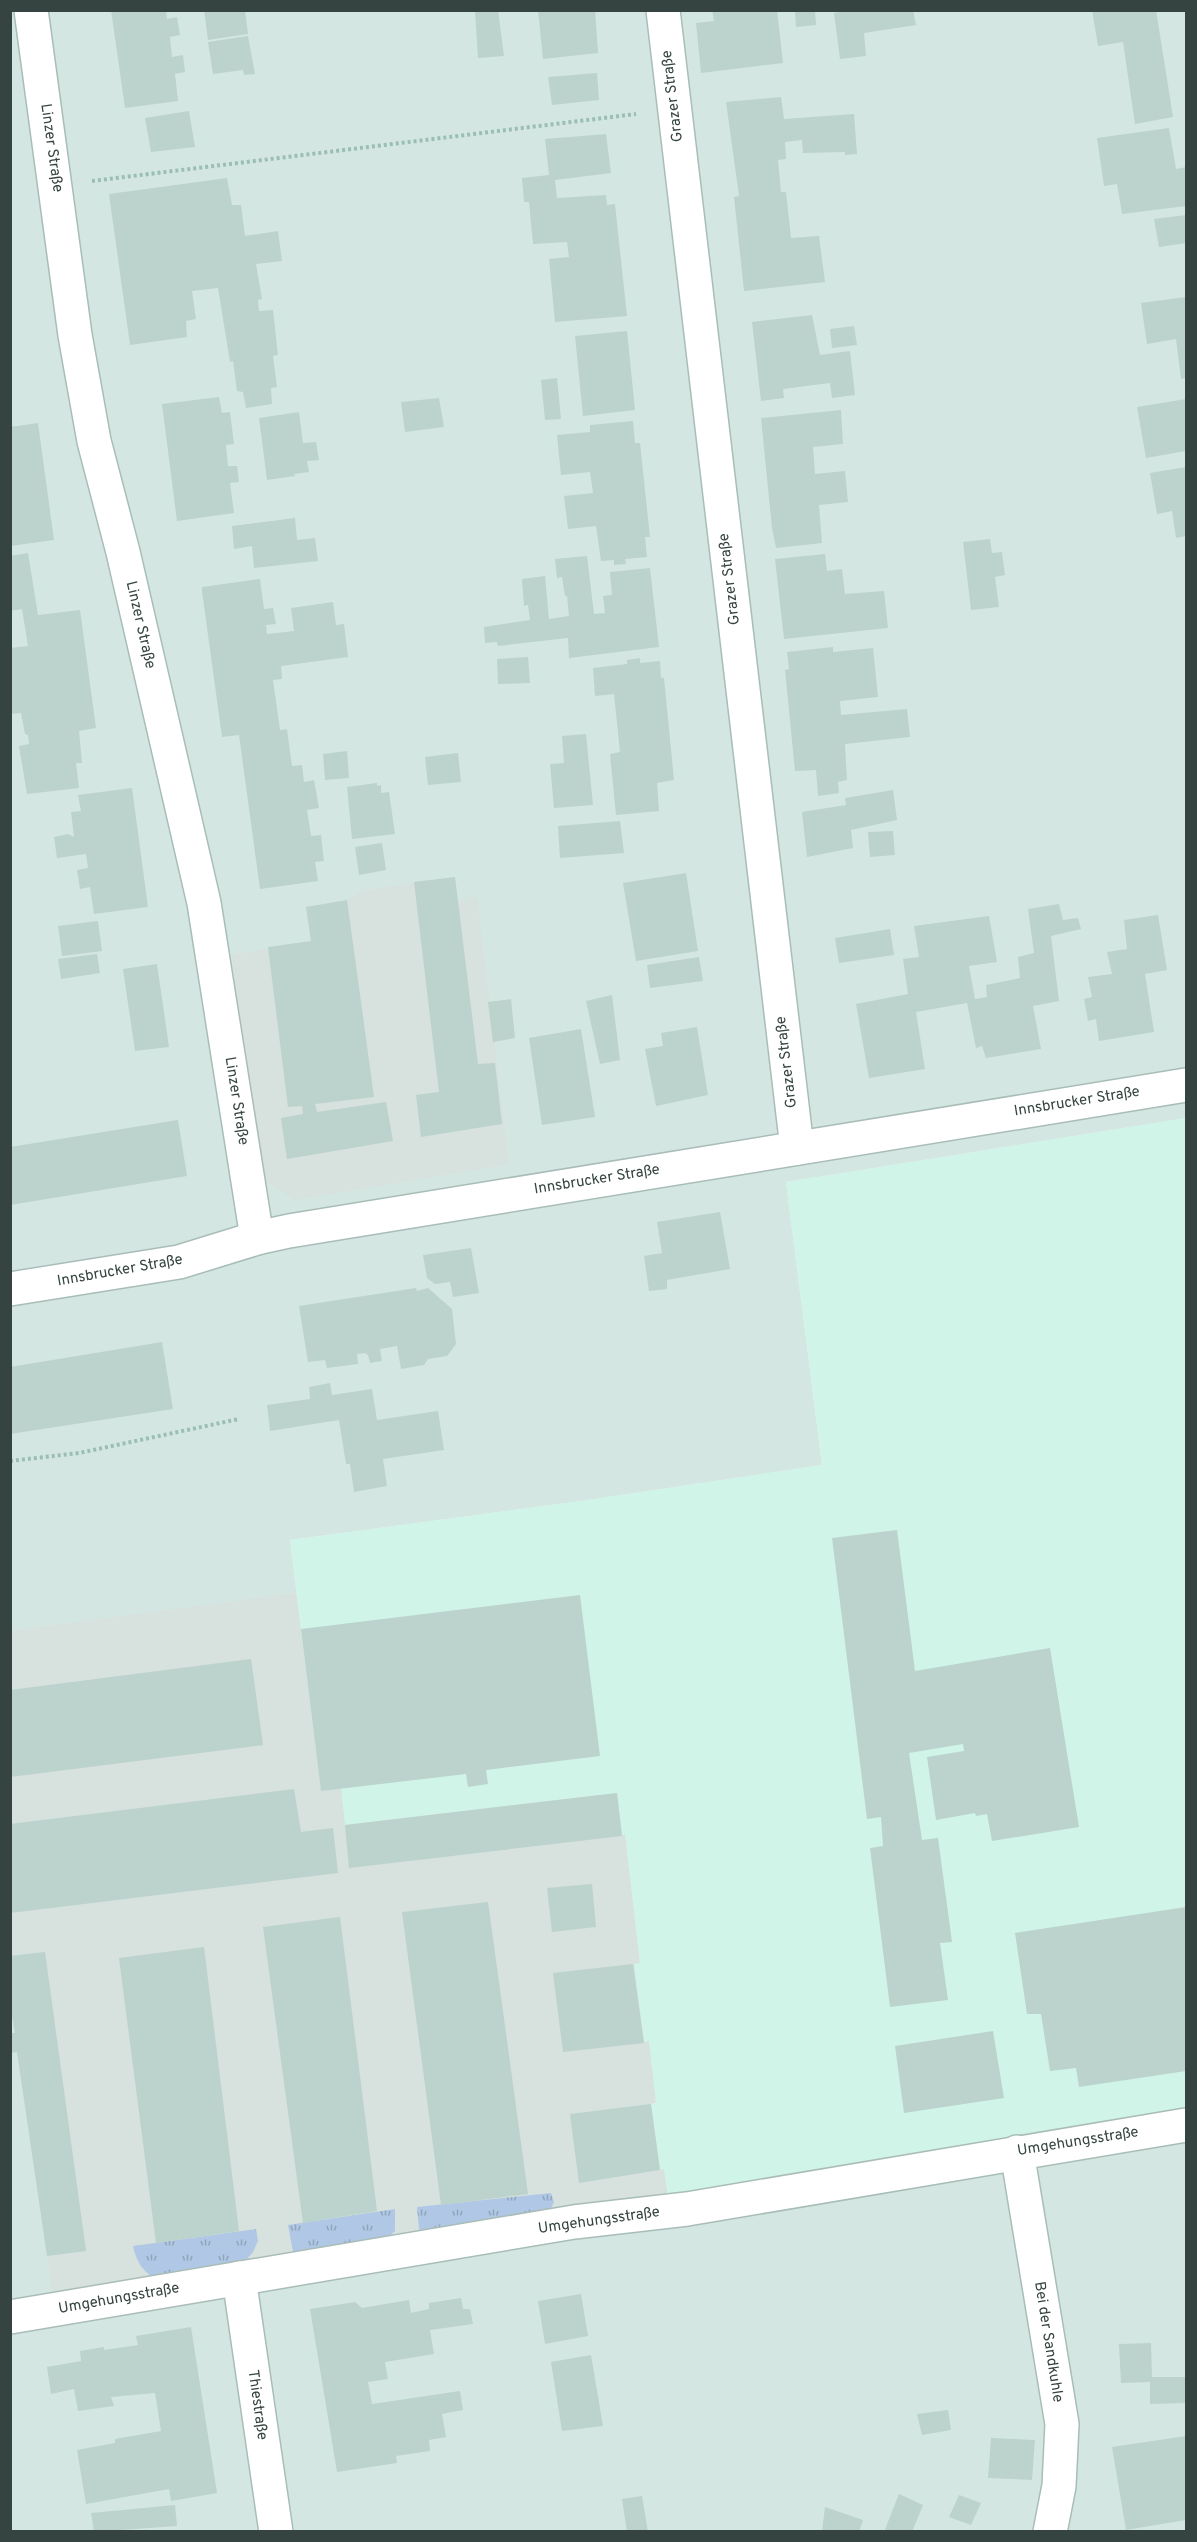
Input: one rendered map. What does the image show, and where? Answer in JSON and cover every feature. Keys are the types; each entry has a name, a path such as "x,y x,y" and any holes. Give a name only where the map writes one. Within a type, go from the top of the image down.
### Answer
{"street":[{"name":"Linzer Straße","path":"31,10 75,335 94,441 123,552 204,903 257,1238"},
{"name":"Grazer Straße","path":"663,10 797,1148"},
{"name":"Innsbrucker Straße","path":"10,1289 179,1262 257,1238 1186,1084"},
{"name":"Umgehungsstraße","path":"10,2317 584,2221 687,2209 1186,2124"},
{"name":"Bei der Sandkuhle","path":"1017,2152 1062,2424 1059,2486 1050,2532"},
{"name":"Thiestraße","path":"239,2278 276,2532"}],"path":[{"path":"56,185 675,109"},
{"path":"10,1461 79,1453 239,1419"}],"shaded area":[{"path":"11,11 1186,11 1186,1118 786,1182 822,1465 581,1501 290,1540 321,1790 668,2198 909,2154 1186,2109 1186,2531 11,2532"},
{"path":"455,877 457,901 477,897 509,1164 295,1200 261,1178 232,955 311,941 306,907 347,900 362,891"},
{"path":"1186,1118 1186,2109 909,2154 668,2198 664,2170 660,2170 651,2104 656,2104 648,2042 644,2043 633,1964 640,1963 625,1835 345,1825 321,1791 290,1540 581,1501 822,1465 786,1182"},
{"path":"296,1593 321,1790 341,1788 345,1825 617,1793 622,1835 625,1834 640,1963 634,1964 644,2042 649,2041 656,2103 651,2104 660,2170 664,2169 668,2198 53,2296 10,2004 10,1631"}],"green space":[{"path":"551,2193 554,2202 548,2215 427,2235 419,2229 417,2207"},
{"path":"395,2209 395,2231 383,2242 294,2257 288,2225"},
{"path":"256,2229 258,2241 253,2252 241,2266 156,2280 141,2266 133,2246"}],"building":[{"path":"111,10 166,10 167,19 177,17 180,35 170,37 172,57 183,55 185,72 175,74 178,101 125,108"},
{"path":"204,10 245,10 248,34 208,40"},
{"path":"475,10 498,10 504,56 478,58"},
{"path":"538,10 595,10 598,53 543,59"},
{"path":"712,10 777,10 783,63 701,73 696,23 714,21"},
{"path":"795,10 815,10 816,25 796,27"},
{"path":"849,10 913,10 916,25 864,33 866,56 840,59 834,13"},
{"path":"1092,10 1156,10 1173,117 1135,124 1123,42 1098,46"},
{"path":"248,36 255,74 244,75 243,70 213,74 208,42"},
{"path":"597,73 599,100 552,105 548,77"},
{"path":"781,97 784,119 854,114 857,154 803,153 802,140 785,142 786,159 778,160 781,192 786,192 791,238 819,236 825,282 744,291 734,197 739,196 726,102"},
{"path":"189,111 195,147 151,152 145,118"},
{"path":"1169,128 1176,169 1186,167 1186,206 1122,214 1117,184 1104,186 1097,138"},
{"path":"606,134 611,173 555,180 557,198 606,195 607,205 615,204 627,316 555,322 549,259 569,257 567,242 533,244 529,202 524,202 522,178 549,175 545,139"},
{"path":"227,178 232,205 241,205 245,236 278,231 282,261 256,264 262,299 258,300 259,311 273,310 278,355 273,356 277,387 271,388 272,404 246,408 243,392 237,391 233,361 230,362 218,288 192,291 196,319 186,321 187,337 130,345 109,194"},
{"path":"1186,215 1186,243 1159,247 1154,219"},
{"path":"1186,297 1186,378 1181,379 1176,339 1147,344 1141,303"},
{"path":"812,315 820,355 850,351 855,395 832,398 830,383 783,389 784,398 761,401 752,322"},
{"path":"854,326 857,345 832,348 830,329"},
{"path":"627,331 635,410 583,416 575,336"},
{"path":"557,378 561,419 545,420 541,380"},
{"path":"219,397 222,413 230,412 234,444 226,445 228,466 237,466 239,482 230,483 234,513 177,521 162,404"},
{"path":"439,398 444,427 405,432 401,402"},
{"path":"1186,399 1186,451 1146,458 1137,407"},
{"path":"841,410 843,444 813,447 815,474 845,471 848,502 819,505 822,543 776,548 761,418"},
{"path":"299,412 303,443 316,442 319,460 307,461 309,472 267,480 259,418"},
{"path":"633,421 635,443 640,443 650,537 645,537 647,557 625,559 626,564 614,565 614,560 601,561 596,526 568,529 564,496 593,493 590,472 561,475 557,435 590,432 590,425"},
{"path":"38,423 54,540 10,546 10,427"},
{"path":"1186,467 1186,536 1176,538 1172,511 1157,514 1150,473"},
{"path":"295,518 297,540 315,538 318,561 254,568 252,546 234,549 232,526"},
{"path":"990,539 992,553 1002,552 1005,575 995,577 999,607 971,610 963,542"},
{"path":"28,553 38,615 80,610 96,728 79,731 82,763 76,763 79,788 27,794 19,746 29,744 28,735 25,734 21,713 10,714 10,648 28,646 22,609 10,611 10,556"},
{"path":"825,554 827,571 842,569 845,594 884,591 888,628 784,639 775,559"},
{"path":"587,556 594,614 605,613 603,596 612,595 610,572 650,568 659,647 569,658 568,638 498,646 497,642 485,643 484,627 530,620 528,605 524,606 522,579 545,576 549,619 569,616 567,596 565,596 562,577 557,578 555,559"},
{"path":"260,579 264,609 273,608 276,624 266,625 267,634 294,631 291,608 333,602 336,625 344,624 348,657 281,666 282,679 273,680 280,730 287,729 292,766 302,765 304,782 314,780 319,808 307,810 311,836 321,835 324,861 315,862 318,881 260,889 239,735 222,737 202,587"},
{"path":"833,647 833,652 873,648 878,697 840,701 841,715 907,709 910,737 845,744 847,780 838,782 839,793 818,796 816,770 795,771 785,670 789,669 787,652"},
{"path":"528,657 530,683 498,684 497,659"},
{"path":"640,658 640,663 660,661 661,678 664,678 674,780 657,783 659,811 616,815 610,754 620,752 614,694 595,696 593,668 627,664 627,660"},
{"path":"586,734 593,805 554,808 550,764 564,763 562,736"},
{"path":"347,751 349,778 325,780 323,754"},
{"path":"458,753 461,782 428,785 425,757"},
{"path":"377,783 377,786 381,785 381,793 389,792 395,834 352,839 347,787"},
{"path":"132,788 148,907 94,914 90,887 80,889 77,870 88,868 86,854 57,858 54,837 68,834 74,837 71,812 81,811 78,795"},
{"path":"893,790 897,820 851,830 853,848 807,857 802,812 846,805 845,798"},
{"path":"620,821 624,853 560,858 558,826"},
{"path":"893,831 895,855 870,857 868,832"},
{"path":"382,843 386,870 359,875 355,847"},
{"path":"686,873 698,951 636,961 623,883"},
{"path":"455,877 478,1064 495,1063 502,1124 421,1137 416,1095 439,1092 414,882"},
{"path":"347,900 374,1097 315,1104 317,1112 386,1102 393,1141 287,1159 281,1118 303,1114 302,1106 288,1107 268,947 311,941 306,907"},
{"path":"1059,904 1063,920 1078,918 1081,929 1051,936 1059,1001 1033,1006 1041,1049 986,1058 982,1046 976,1048 967,1003 916,1012 925,1069 869,1078 856,1004 908,994 903,959 919,957 914,926 989,916 997,962 969,966 975,999 987,997 986,985 1020,978 1018,957 1034,953 1028,909"},
{"path":"1158,915 1167,970 1145,974 1154,1032 1099,1041 1096,1019 1088,1021 1084,999 1092,997 1088,977 1112,974 1107,952 1127,949 1124,920"},
{"path":"98,921 102,951 62,956 58,926"},
{"path":"890,929 894,955 839,963 835,938"},
{"path":"97,954 100,973 61,979 58,959"},
{"path":"699,957 703,981 650,988 647,965"},
{"path":"157,964 169,1047 135,1051 123,969"},
{"path":"612,995 620,1060 600,1064 586,1001"},
{"path":"511,999 515,1038 493,1042 488,1002"},
{"path":"697,1027 708,1095 656,1106 645,1049 663,1046 661,1033"},
{"path":"581,1029 595,1117 542,1125 529,1038"},
{"path":"178,1120 187,1176 10,1205 10,1147"},
{"path":"720,1212 730,1269 667,1280 667,1289 649,1291 644,1256 662,1253 657,1222"},
{"path":"471,1248 479,1293 453,1297 450,1282 435,1284 427,1278 423,1255"},
{"path":"416,1288 417,1291 428,1288 452,1309 456,1344 447,1356 428,1359 424,1365 401,1369 397,1346 380,1349 382,1361 370,1363 365,1353 357,1354 358,1364 327,1368 325,1360 308,1362 299,1306"},
{"path":"162,1342 173,1409 10,1434 10,1367"},
{"path":"330,1383 332,1395 372,1389 377,1420 438,1411 444,1450 383,1459 387,1486 354,1492 350,1464 346,1464 339,1420 270,1431 267,1405 310,1399 309,1387"},
{"path":"897,1530 915,1671 1050,1648 1079,1827 992,1841 987,1814 976,1816 975,1813 936,1820 927,1757 964,1751 963,1744 909,1753 922,1840 938,1838 952,1942 940,1943 948,2000 890,2007 870,1848 883,1846 881,1817 867,1819 832,1538"},
{"path":"580,1595 600,1756 486,1770 488,1784 468,1787 466,1774 321,1791 301,1629"},
{"path":"251,1659 263,1745 10,1777 10,1690"},
{"path":"294,1789 301,1832 333,1828 338,1873 10,1913 10,1824"},
{"path":"617,1793 622,1836 349,1868 345,1825"},
{"path":"592,1884 596,1927 552,1932 547,1888"},
{"path":"488,1902 528,2194 441,2205 402,1912"},
{"path":"1186,1907 1186,2071 1079,2087 1076,2068 1050,2071 1041,2014 1027,2014 1015,1933"},
{"path":"340,1917 377,2211 303,2223 263,1927"},
{"path":"204,1947 239,2231 156,2243 119,1958"},
{"path":"45,1952 86,2251 47,2256 17,2052 10,2053 10,2033 15,2033 10,2004 10,1956"},
{"path":"633,1964 644,2043 563,2052 553,1973"},
{"path":"993,2031 1004,2098 904,2113 895,2046"},
{"path":"651,2104 660,2170 579,2183 570,2114"},
{"path":"581,2294 588,2336 545,2344 538,2301"},
{"path":"461,2298 463,2309 470,2309 473,2324 430,2330 434,2354 385,2362 388,2379 368,2382 372,2404 460,2391 463,2410 442,2414 446,2437 429,2440 430,2451 396,2456 397,2463 337,2472 310,2309 355,2302 362,2308 409,2300 411,2313 429,2309 429,2303"},
{"path":"191,2327 217,2493 171,2501 169,2489 86,2504 77,2450 115,2443 115,2439 161,2431 155,2393 111,2397 114,2406 78,2411 74,2389 51,2394 47,2367 81,2361 80,2351 138,2345 136,2336"},
{"path":"1151,2343 1152,2377 1186,2377 1186,2403 1150,2404 1150,2382 1121,2383 1119,2344"},
{"path":"591,2355 603,2426 562,2431 551,2362"},
{"path":"948,2410 951,2430 922,2435 917,2414"},
{"path":"1186,2436 1186,2520 1126,2530 1112,2447"},
{"path":"991,2438 1035,2440 1032,2480 988,2478"},
{"path":"899,2494 923,2505 912,2532 884,2532"},
{"path":"959,2495 981,2503 971,2525 949,2517"},
{"path":"642,2496 648,2532 627,2532 622,2499"},
{"path":"175,2505 177,2526 94,2532 91,2513"},
{"path":"825,2507 863,2520 859,2532 822,2532"}]}
